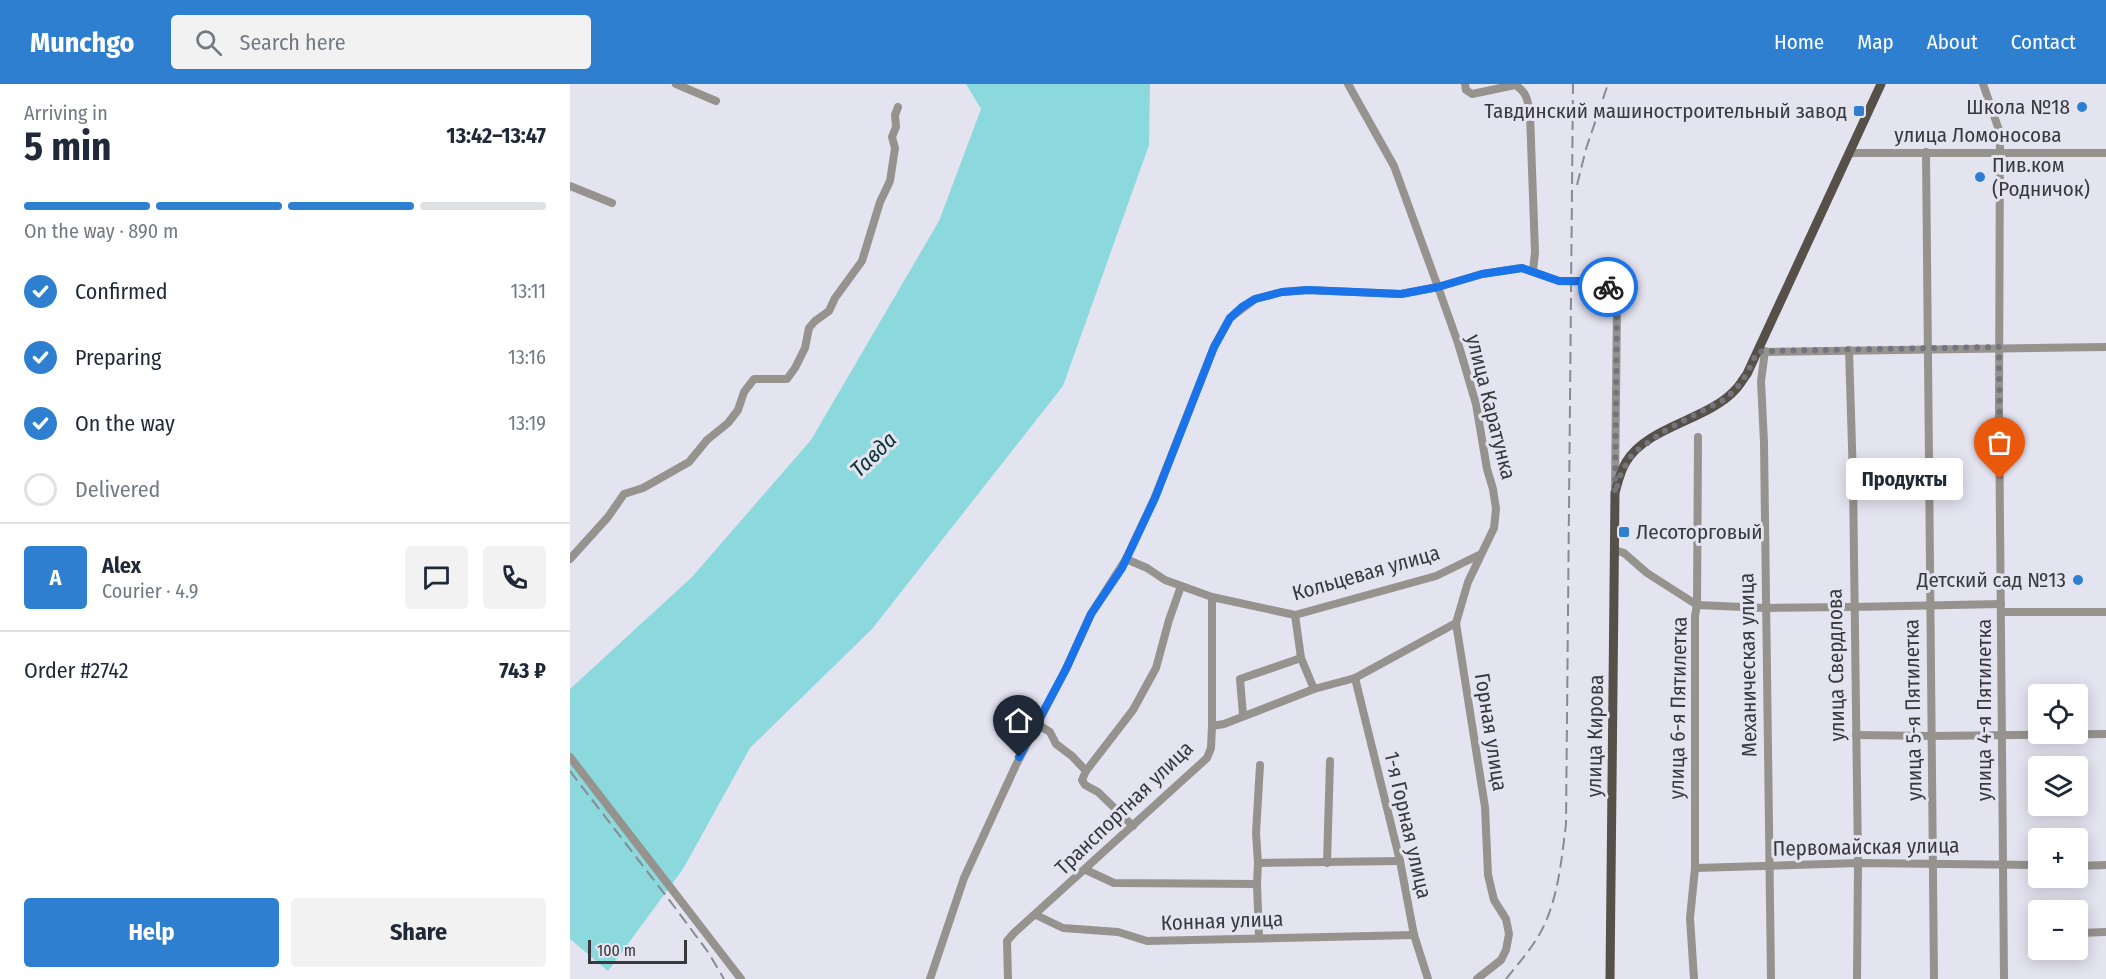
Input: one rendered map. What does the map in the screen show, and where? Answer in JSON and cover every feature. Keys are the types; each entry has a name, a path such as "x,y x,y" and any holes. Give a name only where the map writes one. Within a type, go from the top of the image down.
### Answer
{"main road":[{"name":"Механическая улица","path":"1761,352 1881,84"},
{"name":"улица Кирова","path":"1610,979 1615,493 1621,473 1633,453 1666,430 1725,399 1736,389 1761,352"}],"street":[{"path":"676,84 716,101"},
{"name":"улица Каратунка","path":"1348,84 1394,166 1458,343 1476,404 1496,509 1494,528 1487,543"},
{"path":"930,979 964,878 1019,757 1066,669 1091,614 1126,559 1155,498 1214,347 1230,318 1255,299 1282,292 1308,290 1401,294 1509,269 1522,268 1533,271 1535,252 1530,114 1527,96 1515,85 1472,94 1466,90 1465,84"},
{"name":"улица 4-я Пятилетка","path":"1983,84 2000,133 1999,347 2004,979"},
{"path":"570,559 608,517 624,494 644,488 689,462 707,440 733,417 744,392 754,380 787,379 795,368 805,348 809,328 829,311 835,298 862,261 880,202 890,181 895,148 892,137 896,127 894,115 898,107"},
{"name":"улица 5-я Пятилетка","path":"1926,152 1934,979"},
{"name":"улица Ломоносова","path":"1850,153 2106,153"},
{"path":"570,186 612,203"},
{"name":"улица Кирова","path":"1533,271 1559,281 1599,282 1611,289 1617,305 1615,493"},
{"path":"1761,352 2106,347"},
{"name":"улица Свердлова","path":"1849,350 1858,863 1857,979"},
{"name":"Механическая улица","path":"1761,352 1771,979"},
{"name":"улица 6-я Пятилетка","path":"1694,979 1690,918 1695,868 1698,437"},
{"name":"Горная улица","path":"1477,979 1501,960 1506,950 1509,928 1494,900 1488,874 1485,807 1456,623 1468,582 1479,555 1487,543"},
{"path":"1615,550 1624,553 1647,573 1697,605 1766,608 2001,608 2106,612"},
{"name":"Кольцевая улица","path":"1126,559 1166,580 1212,597 1295,615 1436,576 1479,555"},
{"path":"1133,826 1098,792 1085,785 1082,780 1086,771 1133,710 1156,668 1181,586"},
{"path":"1212,597 1212,726"},
{"path":"1295,615 1301,658 1314,689"},
{"name":"Транспортная улица","path":"1008,979 1007,941 1207,758 1211,748 1212,726 1224,724 1314,689 1355,678 1456,623"},
{"path":"1243,715 1240,679 1301,658"},
{"name":"1-я Горная улица","path":"1355,678 1400,861 1414,935 1428,979"},
{"path":"1037,724 1050,732 1056,744 1086,771"},
{"path":"1856,735 2106,734"},
{"path":"570,757 741,979"},
{"path":"1327,863 1330,761"},
{"path":"1259,938 1256,833 1260,765"},
{"path":"1258,862 1400,861"},
{"name":"Первомайская улица","path":"1695,868 1858,863 2028,865"},
{"path":"2088,866 2106,865"},
{"path":"1086,870 1114,884 1257,884"},
{"name":"Конная улица","path":"1036,915 1063,928 1118,932 1147,941 1414,935"},
{"path":"2088,933 2106,932"}],"water":[{"name":"Тавда","path":"966,84 1150,84 1149,145 1063,386 872,629 750,748 683,869 608,971 570,939 570,689 692,577 811,440 939,221 981,109"}],"railway":[{"path":"1506,979 1533,944 1546,921 1557,885 1566,824 1573,84"},
{"path":"1577,185 1586,149 1608,84"},
{"path":"570,771 708,952 724,979"}],"way so far":[{"path":"1608,287 1617,305 1615,493 1621,473 1633,453 1666,430 1725,399 1747,374 1757,352 1765,351 1999,347 2000,479"}],"place":[{"name":"Школа №18","path":"2082,107"},
{"name":"Тавдинский машиностроительный завод","path":"1859,111"},
{"name":"Пив.ком (Родничок)","path":"1980,177"},
{"name":"Продукты","path":"2000,479"},
{"name":"Лесоторговый","path":"1624,532"},
{"name":"Детский сад №13","path":"2078,580"}],"route":[{"path":"1019,757 1066,669 1091,614 1122,568 1155,498 1214,347 1230,318 1242,307 1255,299 1282,292 1308,290 1401,294 1438,287 1482,274 1522,268 1559,281 1594,281 1608,287"}]}
